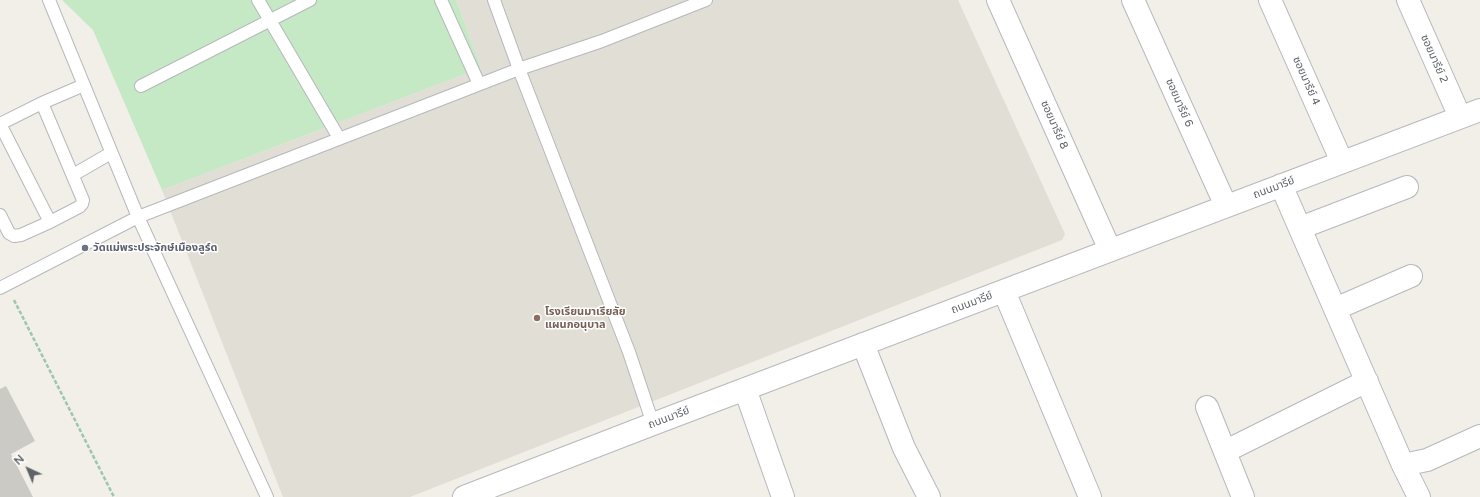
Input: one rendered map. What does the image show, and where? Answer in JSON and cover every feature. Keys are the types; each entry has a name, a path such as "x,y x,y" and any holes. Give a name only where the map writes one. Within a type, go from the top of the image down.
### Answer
{"street":[{"name":"ซอยมารีย์ 8","path":"998,0 1110,250"},
{"name":"ซอยมารีย์ 6","path":"1133,0 1226,206"},
{"name":"ซอยมารีย์ 4","path":"1270,0 1342,162"},
{"name":"ซอยมารีย์ 2","path":"1408,0 1470,113"},
{"name":"ถนนมารีย์","path":"464,497 1470,113"},
{"path":"1281,185 1403,465 1419,497"},
{"path":"1300,228 1407,187"},
{"path":"1335,309 1411,276"},
{"path":"1004,290 1090,497"},
{"path":"864,344 904,448 929,497"},
{"path":"1226,451 1367,381"},
{"path":"745,389 783,497"},
{"path":"1207,407 1226,451 1243,497"},
{"path":"1403,465 1427,460 1480,436"}],"lane":[{"path":"49,0 138,217 267,497"},
{"path":"258,0 339,138"},
{"path":"141,86 310,0"},
{"path":"441,0 478,84"},
{"path":"494,0 629,352 653,424"},
{"path":"3,286 138,217 478,84 602,41 706,0"},
{"path":"50,222 0,124 42,103 84,85"},
{"path":"0,215 9,233 14,236 21,235 79,207 84,200 42,103"},
{"path":"73,175 111,153"}],"path":[{"path":"3,286 114,497"}],"shaded area":[{"name":"โรงเรียนมาเรียลัย แผนกอนุบาล","path":"456,0 958,0 1065,234 1062,240 410,497 283,497 162,190 481,68"}],"green space":[{"path":"62,0 456,0 481,68 162,190 93,30"}],"building":[{"path":"6,386 35,441 11,454 33,497 0,497 0,389"}],"place":[{"name":"วัดแม่พระประจักษ์เมืองลูร์ด","path":"85,248"},
{"name":"โรงเรียนมาเรียลัย แผนกอนุบาล","path":"537,318"}]}
